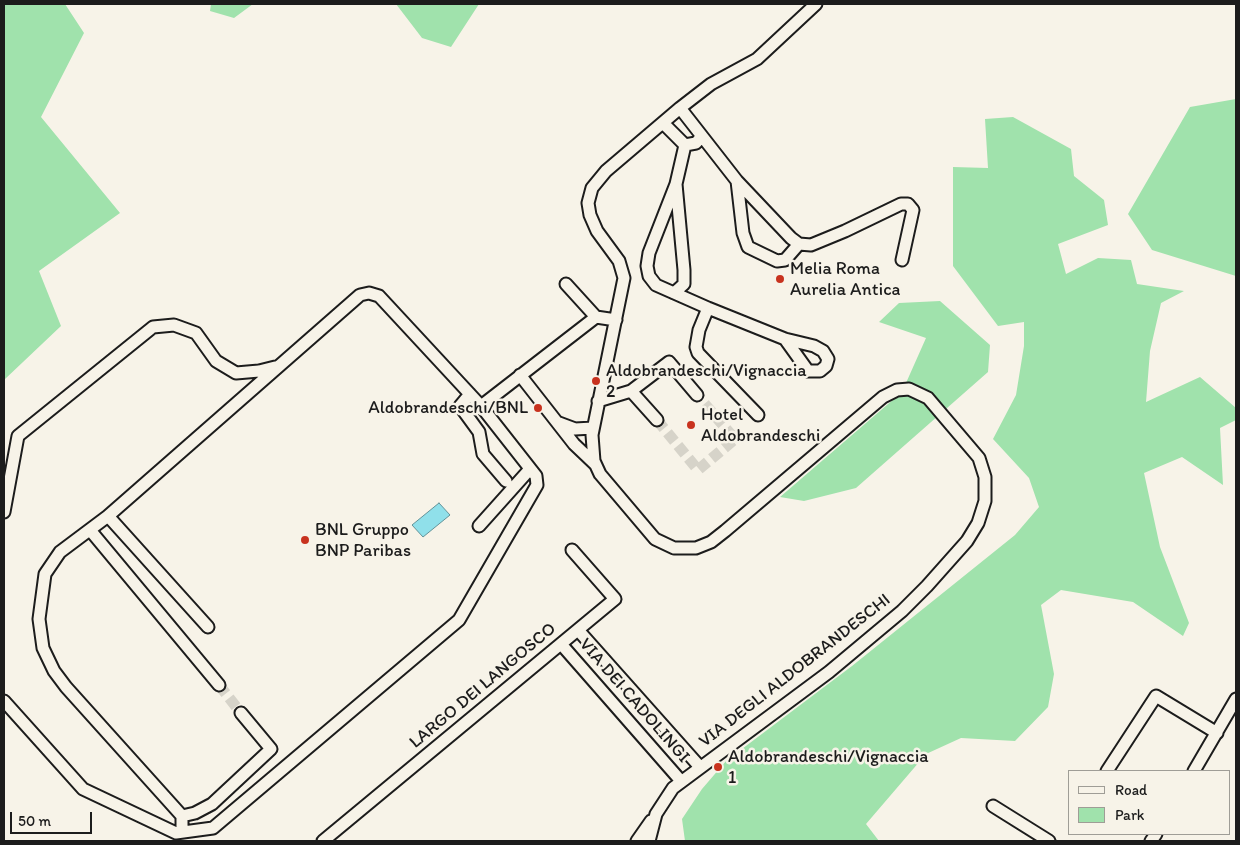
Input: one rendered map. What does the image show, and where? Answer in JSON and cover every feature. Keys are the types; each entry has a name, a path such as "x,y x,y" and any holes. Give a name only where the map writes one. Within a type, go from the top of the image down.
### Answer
{"street":[{"name":"VIA DEGLI ALDOBRANDESCHI","path":"649,841 656,814 669,794 681,781 829,672 902,611 927,586 963,546 978,523 986,496 982,467 974,452 928,398 914,390 896,390 883,397 711,542 696,548 682,549 664,545 650,535 600,474 596,466 592,450 593,428 616,320 624,272 619,261 592,220 588,198 592,188 600,177 680,108 711,84 757,59 816,4"},
{"path":"680,108 737,181 799,244 811,245 906,203 913,210 902,260"},
{"path":"664,123 685,145"},
{"path":"685,145 696,143 701,137"},
{"path":"685,145 676,184 649,253 649,276 656,285 785,339"},
{"path":"737,181 743,233 748,247 777,261 785,260 799,244"},
{"path":"674,293 684,284 676,184"},
{"path":"566,284 596,317 616,320"},
{"path":"4,701 83,789 176,833 213,828 459,620 537,485 536,476 481,406 379,296 369,293 360,295 108,516 60,552 45,574 39,619 43,648 54,671 66,687 182,816 182,832"},
{"path":"708,308 696,340 698,353 758,415"},
{"path":"481,406 596,317"},
{"path":"4,512 18,436 152,327 174,325 196,332 216,361 236,373 259,371 279,366"},
{"path":"598,401 631,391 669,362 697,396"},
{"path":"520,375 574,444 596,466"},
{"path":"631,391 656,420"},
{"path":"470,394 460,406 479,432 483,454 506,481"},
{"path":"559,423 575,429 593,428"},
{"path":"479,526 530,469"},
{"path":"108,516 208,627"},
{"path":"90,530 219,686"},
{"name":"LARGO DEI LANGOSCO","path":"323,841 615,599 572,550"},
{"name":"VIA DEI CADOLINGI","path":"578,630 700,766"},
{"name":"VIA DEI CADOLINGI","path":"561,644 681,781"},
{"path":"1109,770 1156,696 1217,733"},
{"path":"1195,770 1217,733 1233,714 1236,699"},
{"path":"182,816 195,813 212,804 271,749 241,713"},
{"path":"993,806 1049,841"},
{"path":"637,841 656,814"}],"green space":[{"path":"4,4 65,4 84,33 41,117 120,213 39,271 61,326 4,380"},
{"path":"211,4 253,4 234,18 210,11"},
{"path":"396,4 479,4 451,47 422,38"},
{"path":"1236,99 1236,276 1152,250 1128,214 1190,107"},
{"path":"1013,117 1071,149 1074,176 1104,200 1108,225 1058,244 1066,274 1098,258 1131,260 1137,284 1184,291 1161,303 1150,351 1146,402 1200,377 1236,408 1236,420 1220,428 1223,485 1182,457 1144,473 1160,547 1189,623 1183,636 1133,602 1061,590 1041,605 1054,674 1048,707 1015,741 961,738 926,754 866,824 879,841 685,841 682,819 702,789 726,761 852,666 1015,535 1039,507 1029,478 993,439 1016,395 1024,346 1024,322 998,326 953,266 953,167 988,168 985,119"},
{"path":"940,301 990,345 988,372 856,488 804,501 780,497 902,392 926,338 879,322 899,303"}],"water":[{"path":"439,503 450,515 423,537 412,525"}],"tunnel":[{"path":"657,420 698,470 735,439 697,395"},
{"path":"219,685 241,713"}],"place":[{"name":"Melia Roma Aurelia Antica","path":"780,279"},
{"name":"Aldobrandeschi/Vignaccia 2","path":"596,381"},
{"name":"Aldobrandeschi/BNL","path":"538,408"},
{"name":"Hotel Aldobrandeschi","path":"691,425"},
{"name":"BNL Gruppo BNP Paribas","path":"305,540"},
{"name":"Aldobrandeschi/Vignaccia 1","path":"718,767"}]}
